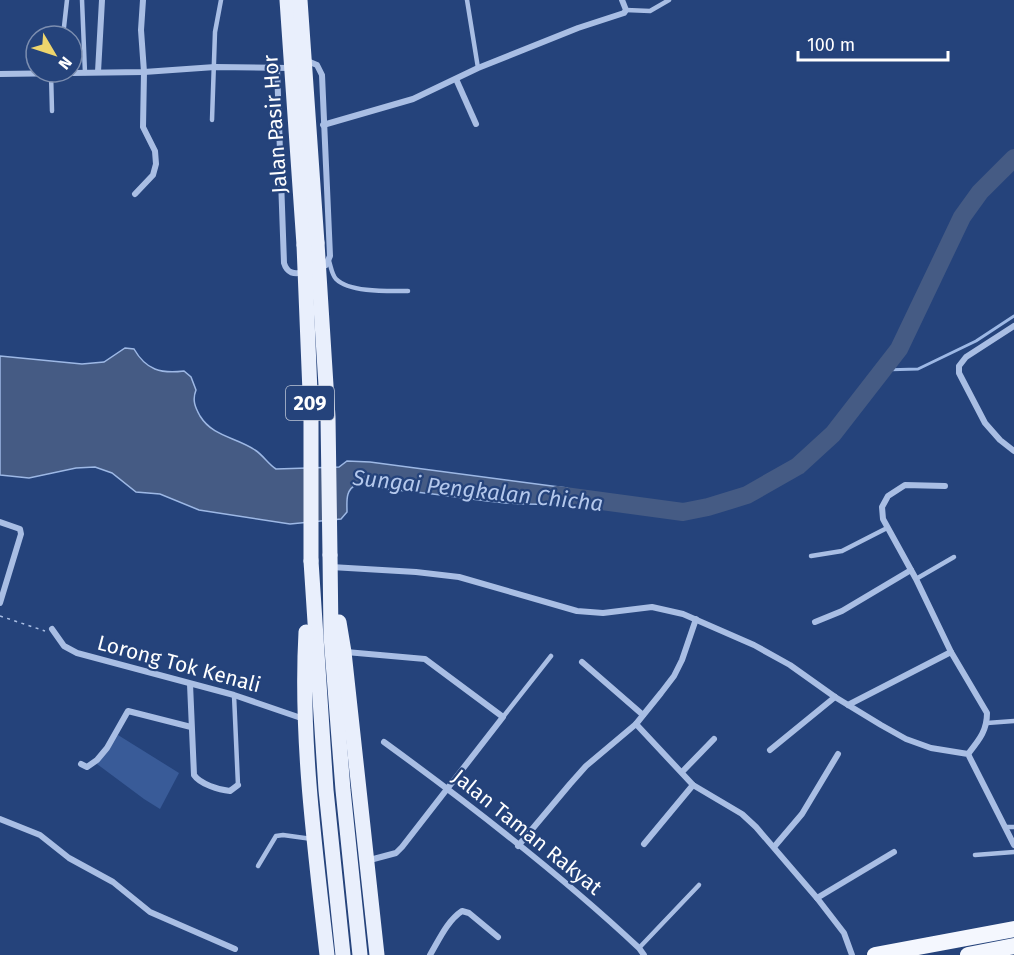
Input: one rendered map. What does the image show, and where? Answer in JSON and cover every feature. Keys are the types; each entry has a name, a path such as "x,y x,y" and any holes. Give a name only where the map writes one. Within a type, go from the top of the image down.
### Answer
{"highway":[{"path":"875,955 1014,929"},
{"path":"968,955 1005,950"}],"main road":[{"name":"Jalan Pasir Hor","path":"287,0 291,65 311,244"},
{"name":"Jalan Pasir Hor","path":"291,65 300,0"},
{"name":"209","path":"311,244 328,417 332,636 343,790 360,955"},
{"name":"209","path":"311,244 311,569 326,790 343,955"},
{"path":"331,566 344,652 376,955"},
{"path":"311,569 305,635 306,720 314,839 327,955"}],"street":[{"path":"98,72 102,0"},
{"path":"135,194 153,175 156,164 155,151 143,127 144,72 141,30 143,0"},
{"path":"323,125 413,99 478,68 626,10 622,0"},
{"path":"85,73 291,65 313,62 321,69 329,261 321,268 297,274 286,269 284,263 291,65"},
{"path":"0,74 24,74"},
{"path":"456,78 476,124"},
{"path":"1014,326 966,357 959,366 959,373 985,423 1000,440 1014,451"},
{"path":"945,486 905,485 888,496 882,507 883,519 916,579 951,652 987,713 984,734 968,753"},
{"path":"0,522 16,526 20,529 21,534 0,603"},
{"path":"331,566 416,572 459,578 578,611 603,613 652,607 696,619 754,645 790,665 848,705 906,739 931,748 968,753"},
{"path":"815,622 842,611 911,570"},
{"path":"518,846 550,805 586,766 636,724 674,676 696,619"},
{"name":"Lorong Tok Kenali","path":"52,629 64,646 77,653 234,695 306,720"},
{"path":"344,652 425,659 503,717 402,847 396,853 366,861"},
{"path":"848,705 951,652"},
{"path":"582,662 643,715"},
{"path":"190,684 195,777 230,791 238,785"},
{"path":"770,750 836,697"},
{"path":"81,764 87,767 97,760 129,711 191,727"},
{"path":"636,724 693,785 742,814 774,847 844,933 852,955"},
{"path":"682,772 714,739"},
{"name":"Jalan Taman Rakyat","path":"384,742 596,907 644,955"},
{"path":"968,753 1014,845"},
{"path":"774,847 802,814 838,754"},
{"path":"644,844 693,785"},
{"path":"0,819 40,835 69,858 113,882 150,912 235,949"},
{"path":"817,898 894,852"},
{"path":"430,955 444,930 462,911 469,913 498,937"}],"lane":[{"path":"64,24 67,0"},
{"path":"82,0 85,73"},
{"path":"212,120 215,32 221,0"},
{"path":"467,0 478,68"},
{"path":"626,10 650,11 669,0"},
{"path":"52,111 55,84"},
{"path":"329,261 333,274 339,282 363,290 408,291"},
{"path":"811,556 842,551 887,528"},
{"path":"916,579 954,557"},
{"path":"503,717 551,656"},
{"path":"234,695 238,785"},
{"path":"987,723 1014,721"},
{"path":"1005,827 1014,827"},
{"path":"258,866 276,836 314,839"},
{"path":"975,855 1014,852"},
{"path":"639,948 699,885"}],"path":[{"path":"0,616 44,631 52,629"}],"shaded area":[{"path":"118,735 179,773 160,809 97,764"}],"water":[{"path":"125,348 134,349 144,362 155,369 168,372 184,371 191,377 196,390 195,406 205,423 218,433 255,450 276,469 339,467 347,461 370,462 567,488 584,498 552,504 509,503 392,490 370,483 361,483 350,489 347,512 341,519 290,524 199,510 160,494 136,492 112,473 95,467 76,468 29,478 0,475 0,356 82,364 104,362"}],"waterway":[{"name":"Sungai Pengkalan Chicha","path":"557,495 683,512 747,495 798,466 833,434 899,349 962,217 980,192 1014,158"},
{"path":"882,370 918,369 976,341 1014,316"}]}
